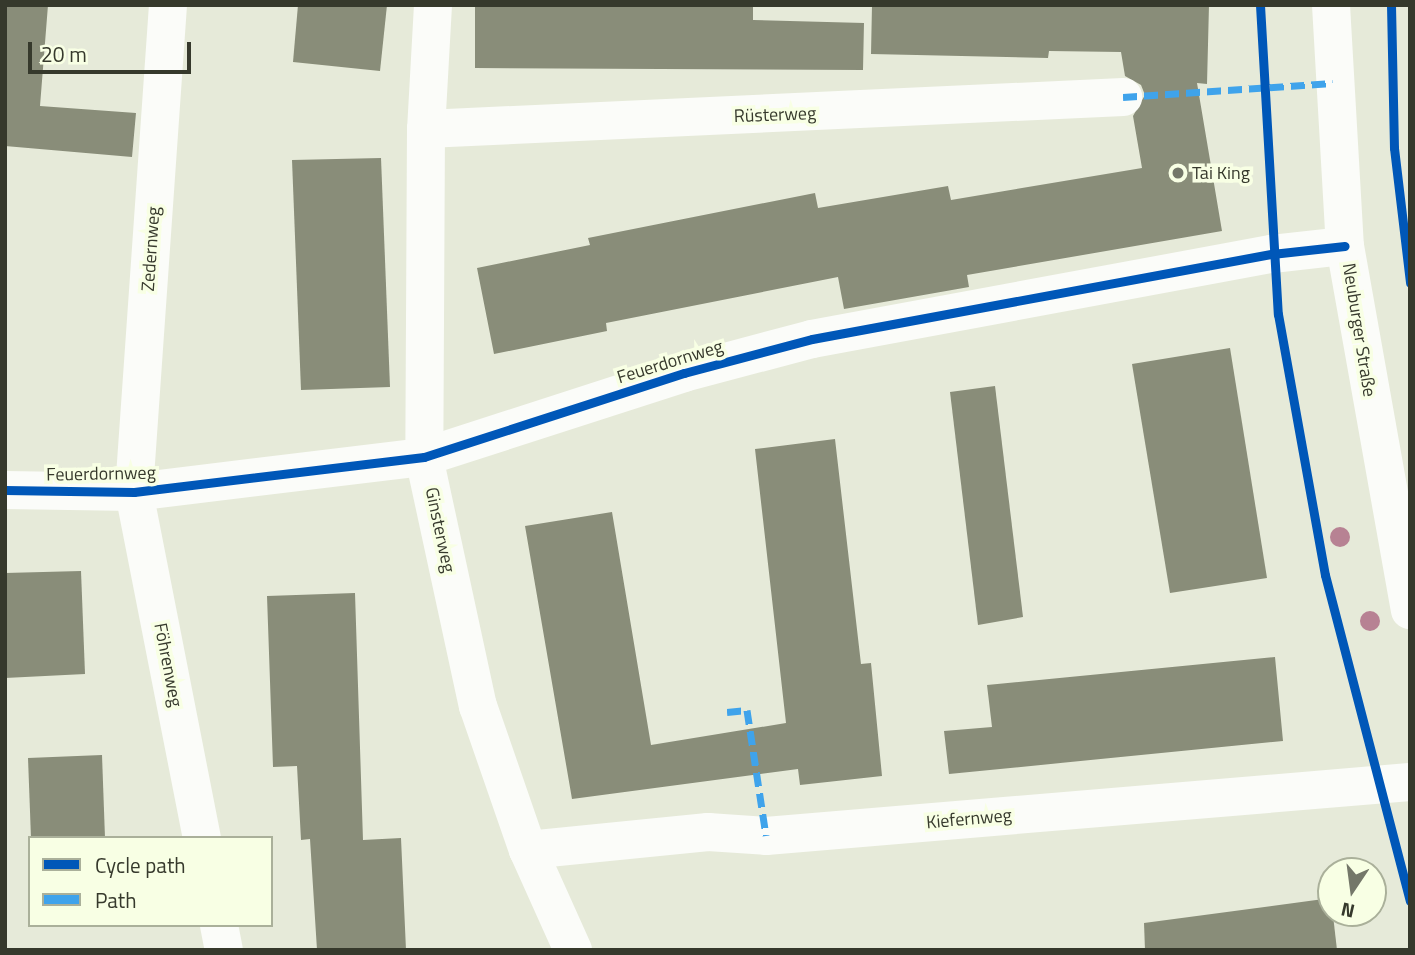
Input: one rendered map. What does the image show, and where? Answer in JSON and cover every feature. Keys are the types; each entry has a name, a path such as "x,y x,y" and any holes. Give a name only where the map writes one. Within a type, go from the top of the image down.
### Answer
{"street":[{"name":"Zedernweg","path":"134,492 168,5"},
{"name":"Ginsterweg","path":"433,5 426,129 424,457 478,706 528,850 573,950"},
{"name":"Neuburger Straße","path":"1331,5 1345,246 1401,532 1410,610"},
{"name":"Rüsterweg","path":"426,129 1123,97"},
{"name":"Feuerdornweg","path":"5,490 134,492 424,457 684,373 812,339 1272,254 1345,246"},
{"name":"Föhrenweg","path":"134,492 202,836"},
{"name":"Kiefernweg","path":"528,850 708,832 780,835 1410,782"},
{"path":"219,927 224,950"}],"building":[{"path":"5,5 48,5 40,106 136,113 132,157 5,146"},
{"path":"298,5 387,5 380,71 293,62"},
{"path":"475,5 753,5 753,20 864,23 863,70 475,68"},
{"path":"872,5 1209,5 1207,84 1197,83 1222,231 967,275 969,287 844,309 838,277 606,323 607,331 494,354 477,268 590,245 588,238 815,193 818,208 948,186 951,200 1142,168 1133,116 1145,95 1141,85 1125,76 1121,52 1049,51 1048,58 871,54"},
{"path":"381,158 390,387 301,390 292,160"},
{"path":"1230,348 1267,578 1170,593 1132,364"},
{"path":"995,386 1023,617 978,625 950,392"},
{"path":"835,439 861,664 871,663 882,776 800,785 798,769 572,799 525,526 612,512 651,745 786,723 755,449"},
{"path":"81,571 85,674 5,678 5,573"},
{"path":"355,593 363,840 401,838 406,950 317,950 310,839 301,840 297,766 273,767 267,596"},
{"path":"1275,657 1283,741 949,774 944,731 992,727 987,685"},
{"path":"102,755 105,836 31,836 28,758"},
{"path":"1317,900 1317,927 1334,927 1337,950 1145,950 1144,923"}],"marked path":[{"path":"1123,97 1333,83"},
{"path":"727,712 747,710 766,836"}],"cycle path":[{"path":"1260,5 1278,314 1325,575 1410,901"},
{"path":"1391,5 1394,148 1410,283"},
{"path":"5,490 134,492 424,457 684,373 812,339 1272,254 1345,246"}],"place":[{"name":"Tai King","path":"1178,173"}]}
